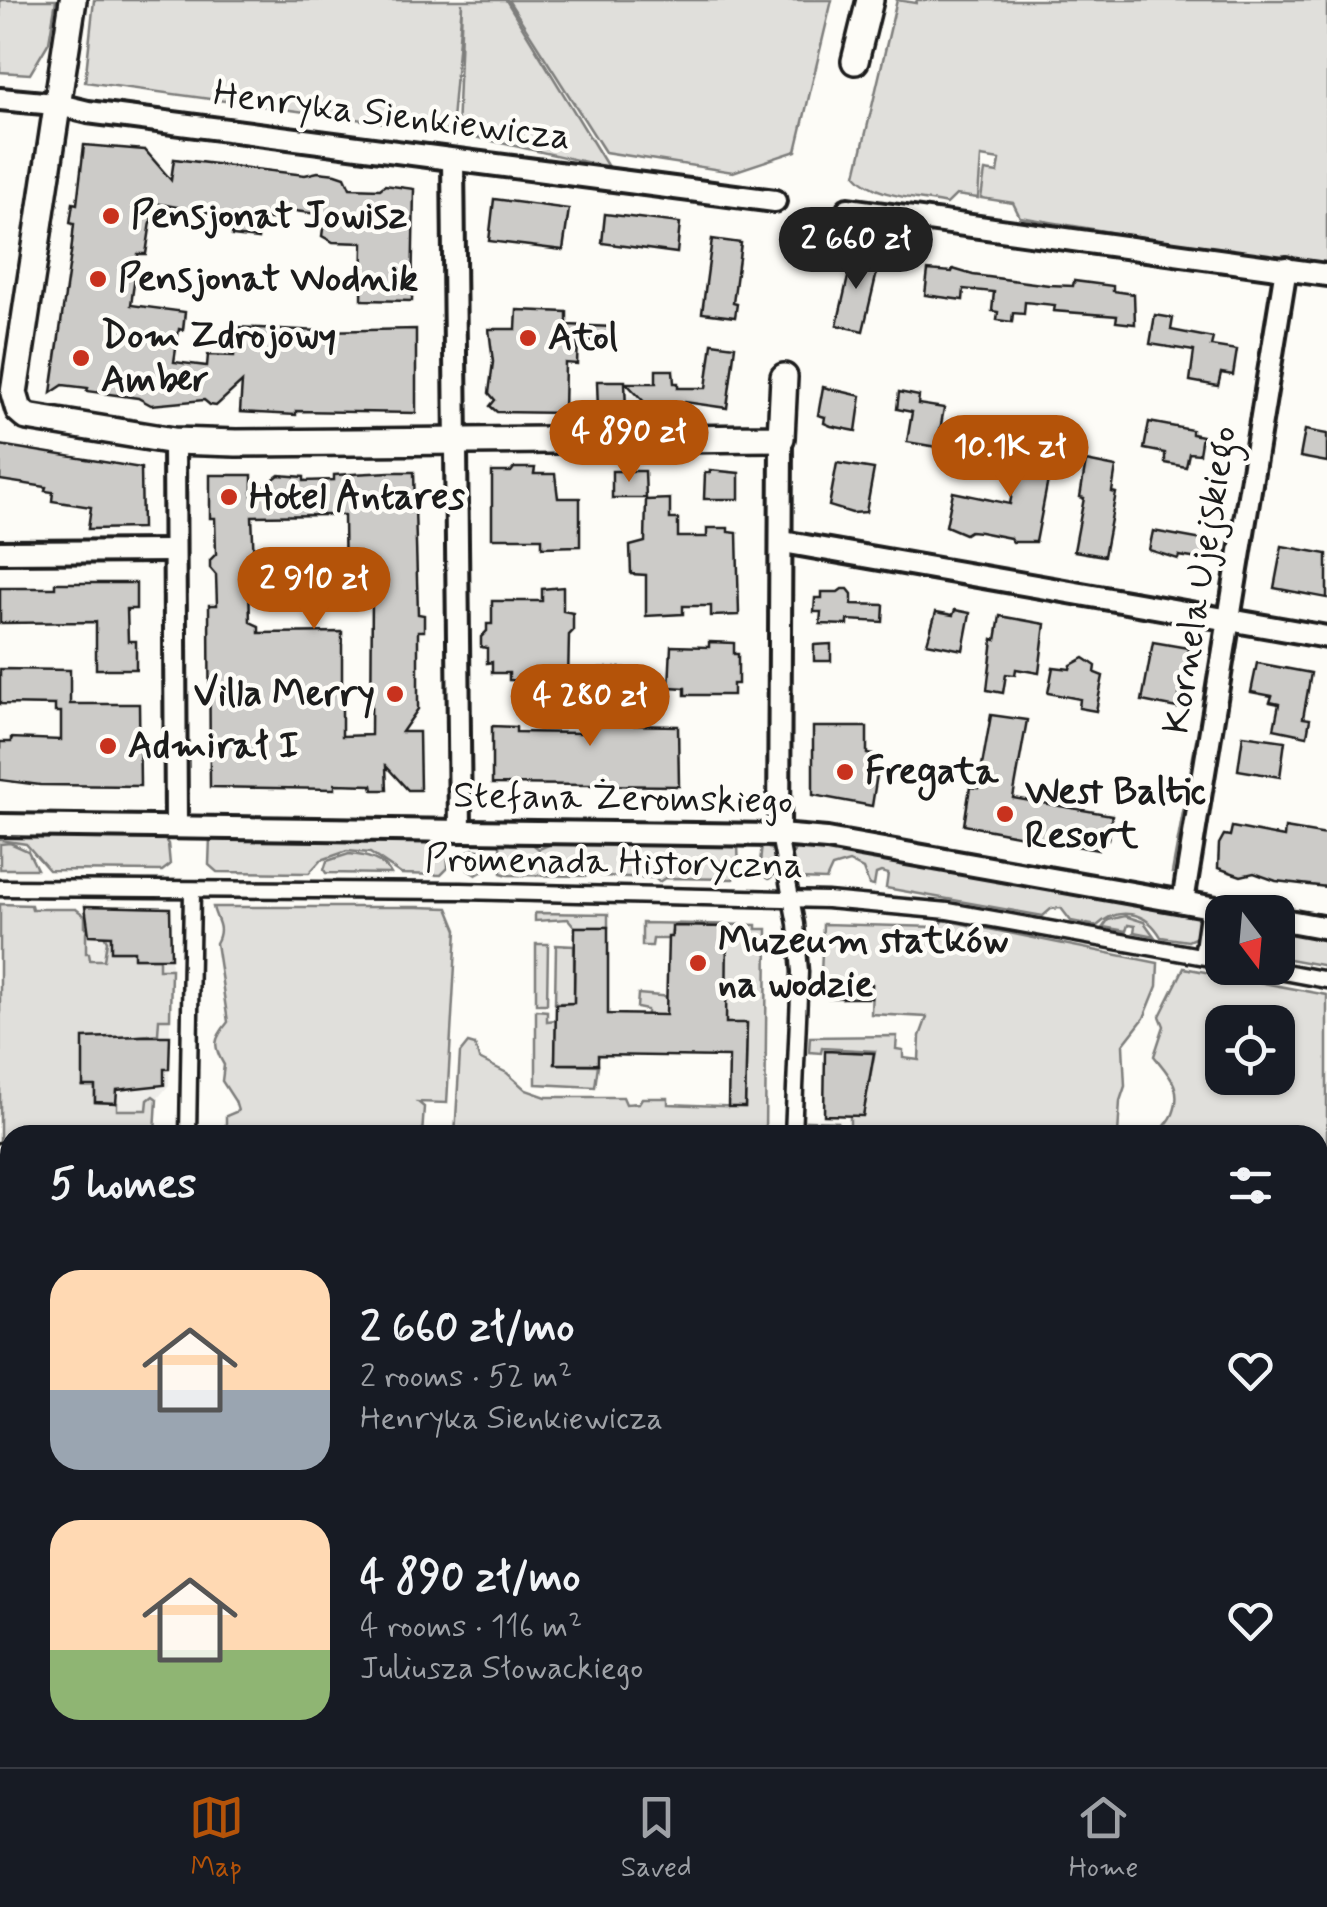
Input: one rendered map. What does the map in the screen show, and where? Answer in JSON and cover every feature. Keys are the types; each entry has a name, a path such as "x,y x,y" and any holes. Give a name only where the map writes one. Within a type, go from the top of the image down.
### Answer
{"street":[{"path":"73,0 9,412 174,441 781,438"},
{"path":"855,61 870,0"},
{"name":"Henryka Sienkiewicza","path":"0,99 775,201"},
{"path":"453,160 460,831"},
{"path":"848,209 1327,275"},
{"name":"Kornela Ujejskiego","path":"1183,902 1286,268"},
{"path":"739,439 761,422 784,377 780,398 783,542 779,836 800,972 793,1125"},
{"path":"174,441 176,827"},
{"path":"783,542 1327,636"},
{"path":"0,552 173,551"},
{"name":"Stefana Żeromskiego","path":"0,824 826,839 1205,906"},
{"name":"Promenada Historyczna","path":"0,888 461,891 827,900 948,911 1205,957"},
{"path":"188,1125 192,892"},
{"path":"1295,923 1327,928"},
{"path":"1202,956 1205,935"},
{"path":"1295,974 1327,980"}],"shaded area":[{"path":"0,0 56,0 49,42 30,74 0,72"},
{"path":"94,0 506,0 608,167 457,133 462,3 451,132 85,82"},
{"path":"508,0 832,0 796,151 733,172 605,152"},
{"path":"897,0 1327,0 1327,268 1020,217 1013,203 981,198 985,171 998,173 1000,160 981,157 978,198 956,195 947,204 886,193 864,183 856,175"},
{"path":"1200,739 1177,873 1172,873 1196,740"},
{"path":"0,835 163,837 168,844 170,865 162,871 49,870 26,844 0,840"},
{"path":"210,837 447,841 448,868 441,875 401,874 370,853 347,851 321,860 309,873 217,872 209,865"},
{"path":"500,842 531,843 539,849 553,843 738,845 739,871 733,879 665,878 659,882 655,878 601,876 600,869 588,869 587,876 508,875 501,873"},
{"path":"10,843 28,851 37,869 0,869 0,844"},
{"path":"762,844 773,851 775,874 769,879 759,873"},
{"path":"800,844 1196,913 1200,923 1197,937 1188,941 1161,937 1148,922 1131,914 1114,916 1097,926 1071,921 1061,908 1051,909 1043,916 886,888 888,874 881,872 876,874 874,886 869,885 863,869 849,862 832,867 826,880 800,879 791,862"},
{"path":"468,851 484,851 483,871 476,875 468,870"},
{"path":"349,854 373,859 391,874 326,873 327,861"},
{"path":"0,904 76,909 85,916 85,927 89,928 86,953 90,960 104,960 104,935 111,936 112,951 128,951 129,943 134,942 135,958 159,958 159,969 171,969 170,1019 159,1019 158,1034 119,1038 83,1086 95,1086 95,1102 117,1103 117,1110 147,1110 148,1100 153,1096 157,1099 155,1125 0,1125"},
{"path":"83,906 171,907 171,969 159,969 158,958 134,958 129,951 111,951 107,938 104,960 89,960"},
{"path":"213,907 448,908 457,930 447,1103 418,1102 424,1107 423,1125 226,1125 226,1116 238,1111 222,1081 224,1065 216,1048 228,1022 216,943 220,928"},
{"path":"535,913 608,914 608,927 575,927 568,919 535,921"},
{"path":"1125,916 1144,922 1154,936 1134,932 1135,926 1128,925 1126,931 1103,927 1108,920"},
{"path":"944,920 1158,963 1157,986 1144,1018 1123,1045 1125,1086 1119,1125 850,1125 850,1115 863,1115 875,1051 822,1048 821,1053 809,1052 810,1037 897,1036 896,1049 903,1050 903,1058 919,1060 920,1036 927,1017 871,1014 872,985 843,980 842,998 828,998 821,976 823,924 938,927"},
{"path":"642,923 756,925 756,929 767,929 765,1125 456,1125 460,1053 468,1043 475,1045 479,1059 507,1073 526,1090 546,1097 623,1097 626,1104 639,1103 642,1098 668,1098 668,1104 745,1107 747,1024 714,1023 727,927 673,926 670,939 653,939 652,946 642,946"},
{"path":"1295,931 1327,937 1327,966 1295,960"},
{"path":"536,944 548,944 547,1004 536,1004"},
{"path":"556,945 574,946 574,1003 555,1003"},
{"path":"1184,968 1205,972 1205,985 1274,985 1327,995 1327,1125 1166,1125 1176,1105 1176,1089 1154,1056 1164,1026 1160,1016"},
{"path":"638,994 671,997 671,1016 647,1016 647,1010 637,1008"},
{"path":"536,1010 547,1011 547,1021 556,1020 555,1064 598,1065 595,1087 536,1084"},
{"path":"159,1019 170,1019 169,1085 157,1099 153,1096 148,1110 116,1110 95,1102 83,1086 83,1038 158,1034"},
{"path":"806,1121 838,1122 838,1125 806,1125"}],"building":[{"path":"84,145 145,150 171,180 174,159 305,175 336,174 345,177 350,188 380,189 385,185 414,189 412,301 362,300 363,243 333,242 322,236 325,215 280,209 278,220 260,218 258,239 232,236 234,217 154,203 146,254 138,254 131,305 185,312 174,362 207,366 208,355 234,356 236,327 321,331 416,329 416,413 240,412 242,382 216,406 204,400 151,405 138,398 63,385 51,393 71,253 74,224 70,223 73,203 77,204"},
{"path":"494,199 569,209 563,250 489,241"},
{"path":"605,214 680,223 677,253 602,243"},
{"path":"712,239 741,243 733,303 737,304 735,317 702,313"},
{"path":"842,248 855,257 852,263 878,268 863,331 837,325 851,264 848,268 834,260"},
{"path":"953,269 1049,285 1073,286 1074,281 1113,286 1113,291 1134,294 1135,324 1116,322 1117,316 1054,311 1055,305 1025,302 1024,314 1013,313 1012,322 997,320 998,312 992,311 994,292 964,289 963,300 925,295 928,270"},
{"path":"517,310 567,312 567,325 613,327 612,342 578,340 577,364 565,363 564,413 497,412 490,406 495,400 489,393 493,362 489,329 516,329"},
{"path":"1155,315 1173,318 1171,330 1213,338 1211,346 1237,350 1233,375 1221,373 1218,386 1190,381 1194,351 1150,344"},
{"path":"712,343 735,346 727,408 685,402 674,412 659,409 655,413 626,383 656,383 656,370 673,370 678,388 706,388"},
{"path":"597,381 625,381 626,412 598,410"},
{"path":"823,387 861,396 856,431 831,426 818,415"},
{"path":"899,392 919,396 918,404 944,408 937,447 907,442 912,412 897,409"},
{"path":"1149,422 1192,430 1192,434 1202,436 1199,454 1189,453 1186,467 1165,463 1165,453 1144,449"},
{"path":"1305,430 1327,434 1327,462 1300,457"},
{"path":"1022,438 1055,444 1036,542 1013,542 980,532 965,534 946,526 953,492 1010,504"},
{"path":"0,445 141,468 142,528 88,529 91,507 52,501 53,492 45,491 46,487 0,480"},
{"path":"1086,461 1116,467 1112,492 1116,493 1104,556 1074,551"},
{"path":"837,463 874,469 866,512 852,513 829,506"},
{"path":"514,468 535,468 534,474 555,474 558,498 580,498 580,546 542,547 542,538 492,538 492,472 511,472"},
{"path":"612,471 645,471 646,498 612,498"},
{"path":"414,472 418,614 424,615 424,631 418,631 418,709 402,732 419,732 420,790 408,790 386,766 387,790 373,790 372,785 335,784 335,789 210,787 209,605 217,605 216,575 210,568 210,560 216,554 215,518 210,518 210,475 252,475 252,495 279,475 304,477 304,481 334,480 334,475","holes":["344,515 345,590 372,590 371,735 342,736 342,632 259,633 259,626 250,622 249,585 255,585 252,516"]},
{"path":"705,473 739,473 739,499 704,499"},
{"path":"670,499 670,519 678,519 678,537 707,537 707,528 728,528 728,532 737,533 739,615 711,616 711,606 683,606 683,614 646,616 646,575 631,574 630,546 645,542 646,500"},
{"path":"1153,531 1208,541 1205,560 1179,556 1178,559 1149,550"},
{"path":"1282,546 1327,554 1327,598 1274,588"},
{"path":"55,583 136,583 136,609 127,609 128,641 136,641 136,669 96,669 96,622 0,623 0,588 55,588"},
{"path":"563,587 563,611 573,613 568,682 509,680 509,673 492,673 492,662 487,663 487,648 481,647 481,637 487,624 492,624 492,601 542,601 542,589"},
{"path":"842,589 852,594 852,604 884,605 883,622 848,620 848,625 820,624 821,612 814,612 815,598 822,598 822,592"},
{"path":"955,610 970,613 963,650 927,643 936,612 953,615"},
{"path":"1000,616 1045,624 1039,673 1016,669 1015,675 1006,674 1003,693 987,690"},
{"path":"709,642 734,643 738,684 733,684 733,695 685,695 685,688 669,687 671,646 709,647"},
{"path":"1153,642 1188,648 1177,708 1142,701"},
{"path":"831,644 831,661 814,661 814,645"},
{"path":"1084,658 1096,666 1095,673 1103,676 1096,711 1079,708 1080,699 1048,693 1053,667 1070,669"},
{"path":"1257,663 1311,673 1303,718 1310,719 1307,736 1274,729 1279,704 1270,702 1272,696 1251,692"},
{"path":"600,668 625,668 625,725 678,726 679,786 492,784 492,726 516,727 516,732 583,733 583,726 600,726"},
{"path":"0,669 70,670 70,704 139,704 140,786 40,785 0,780 0,742 11,742 11,738 61,740 61,712 55,712 55,705 0,704"},
{"path":"991,715 1027,720 1013,798 1112,815 1108,839 1100,838 1098,850 964,825 970,787 978,788"},
{"name":"Fregata","path":"813,727 867,727 867,754 880,756 872,806 813,795"},
{"path":"1243,735 1285,741 1280,777 1238,770"},
{"path":"1232,827 1284,837 1285,828 1327,835 1327,887 1276,881 1254,873 1241,876 1218,868 1219,844 1224,835 1230,836"},
{"path":"85,906 170,908 171,958 134,958 134,951 111,951 111,936 89,935"},
{"path":"672,926 727,927 726,1023 747,1023 745,1107 728,1107 729,1057 598,1055 598,1064 555,1064 556,1004 574,1003 575,927 608,927 608,1014 666,1015 668,937 672,937"},
{"path":"843,981 872,984 871,998 842,998"},
{"path":"170,1036 169,1069 164,1069 164,1085 117,1090 116,1103 95,1102 95,1086 83,1086 83,1038"},
{"path":"825,1051 874,1053 863,1116 824,1115"}],"place":[{"name":"Pensjonat Jowisz","path":"111,216"},
{"name":"Pensjonat Wodnik","path":"98,279"},
{"name":"Atol","path":"528,338"},
{"name":"Dom Zdrojowy Amber","path":"81,358"},
{"name":"Hotel Antares","path":"229,497"},
{"name":"Villa Merry","path":"395,694"},
{"name":"Admirał I","path":"108,746"},
{"name":"Fregata","path":"845,772"},
{"name":"West Baltic Resort","path":"1005,814"},
{"name":"Muzeum statków na wodzie","path":"698,963"}]}
